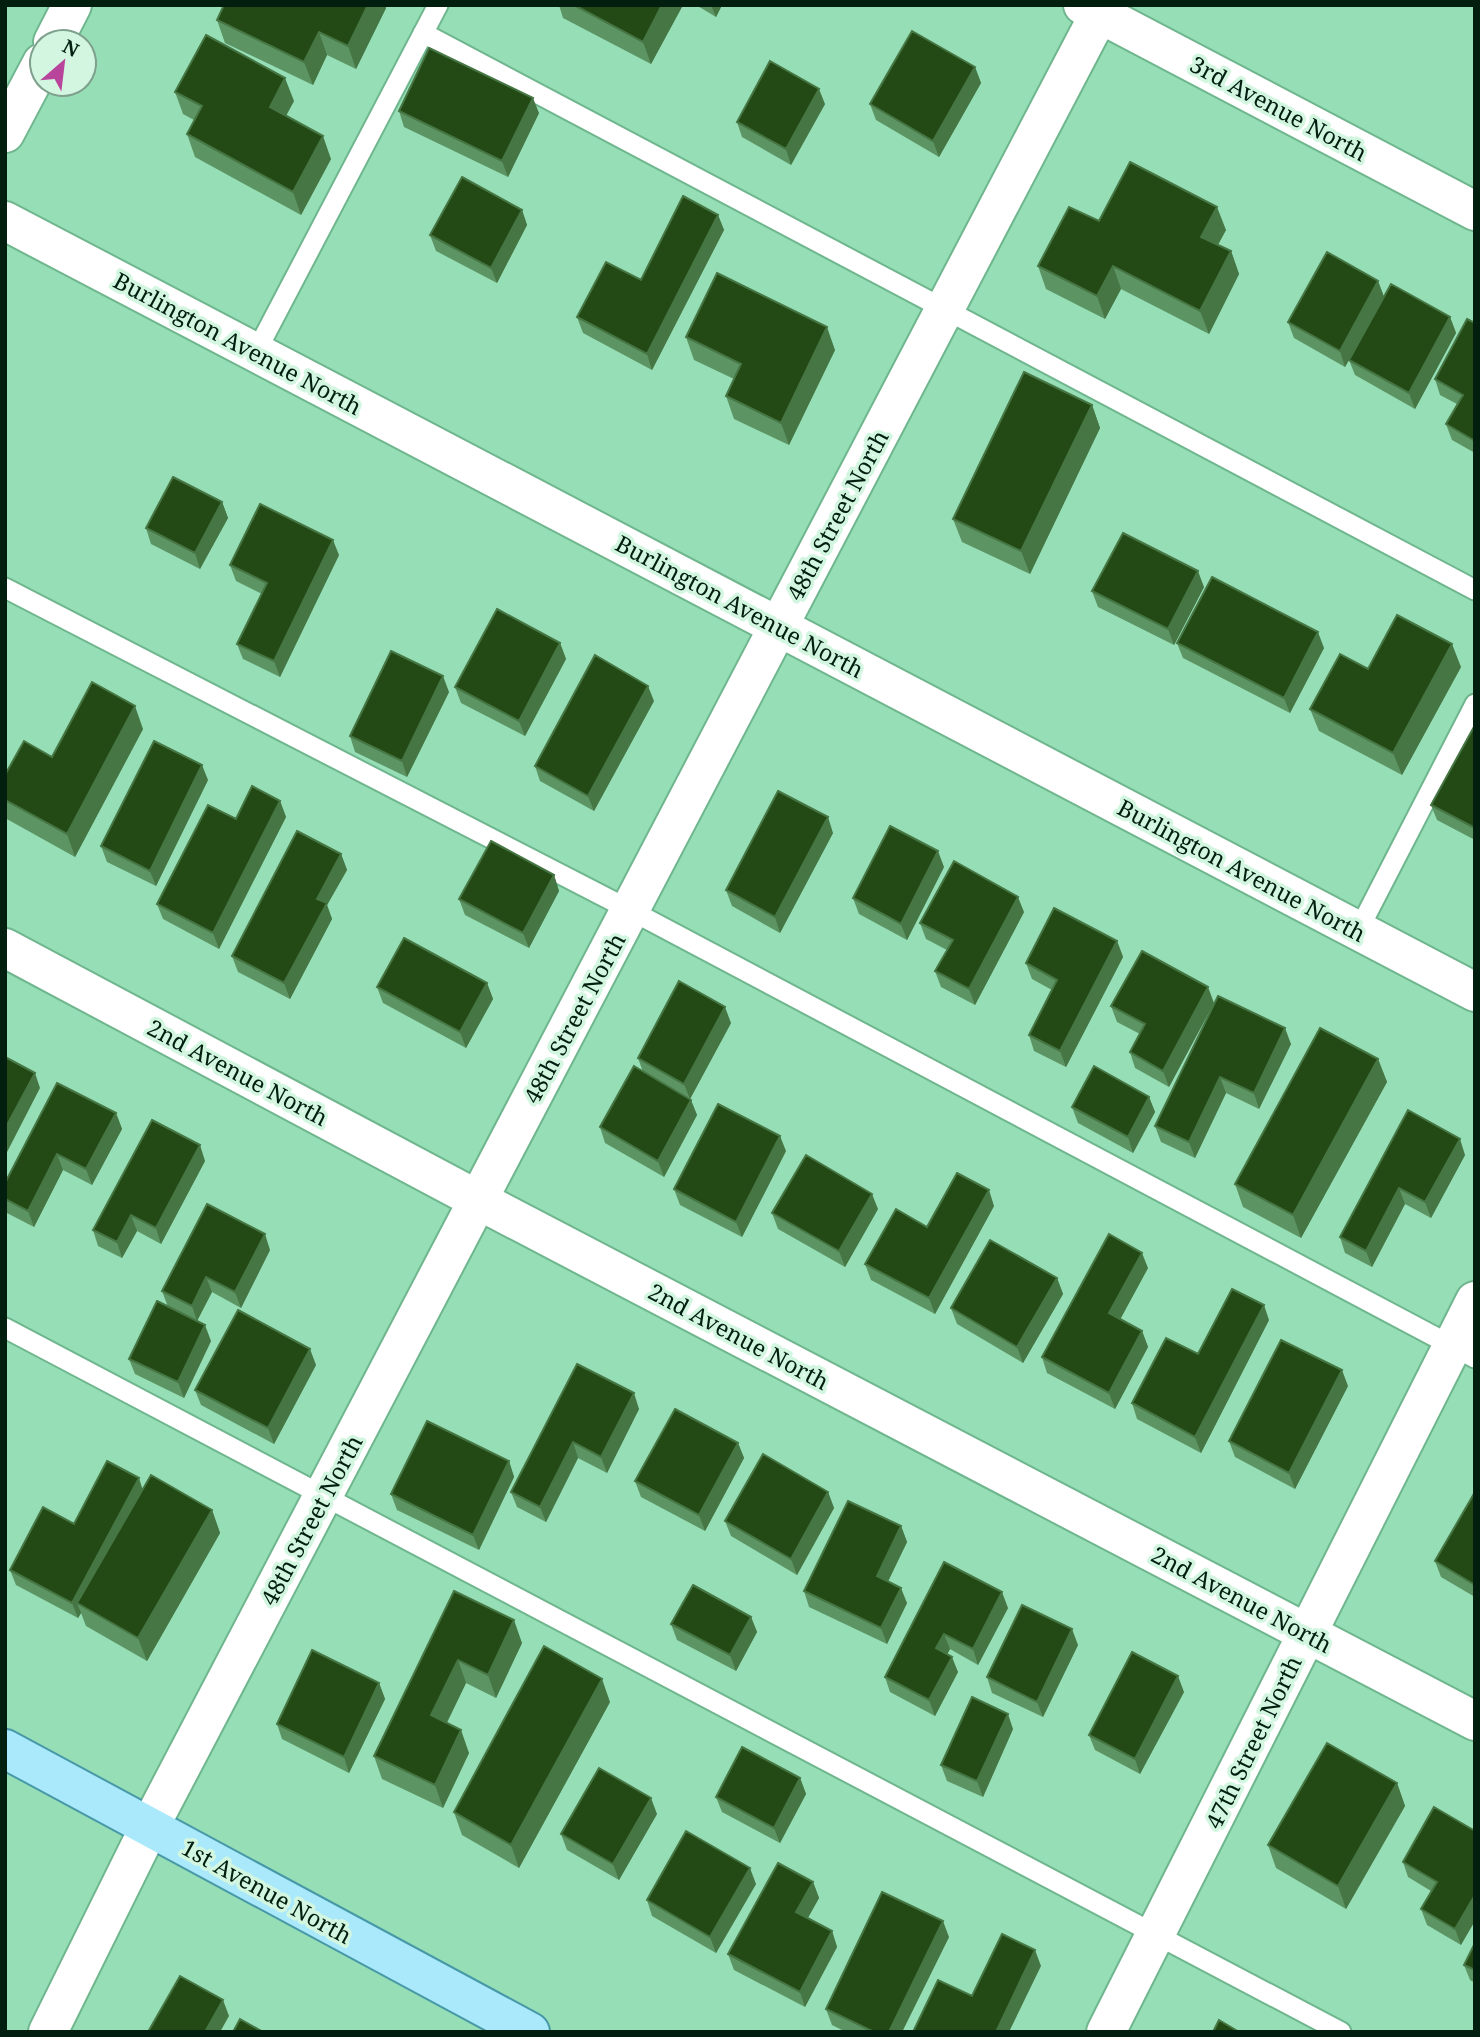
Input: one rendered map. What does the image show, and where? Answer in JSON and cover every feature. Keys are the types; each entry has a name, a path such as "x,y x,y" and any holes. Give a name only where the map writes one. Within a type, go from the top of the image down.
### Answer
{"main road":[{"name":"1st Avenue North","path":"5,1749 530,2032"}],"street":[{"path":"60,28 72,5"},
{"name":"3rd Avenue North","path":"1096,8 1475,211"},
{"name":"48th Street North","path":"48,2032 150,1826 945,309 1096,8"},
{"path":"5,133 28,89"},
{"name":"Burlington Avenue North","path":"5,221 1475,992"},
{"name":"2nd Avenue North","path":"5,948 478,1200 1475,1721"},
{"name":"47th Street North","path":"1106,2032 1307,1633 1464,1351 1475,1301"}],"lane":[{"path":"256,352 438,5"},
{"path":"423,33 1475,590"},
{"path":"5,588 630,910 1464,1351"},
{"path":"1359,931 1475,704"},
{"path":"5,1328 1341,2032"}],"building":[{"path":"224,5 368,5 348,46 319,32 304,62 217,20"},
{"path":"574,5 662,5 643,42"},
{"path":"912,31 975,67 933,141 870,104"},
{"path":"206,35 285,78 270,107 323,136 293,192 187,134 202,106 175,92"},
{"path":"429,48 533,98 502,161 399,111"},
{"path":"770,61 819,89 786,149 737,122"},
{"path":"1130,162 1217,207 1201,237 1231,251 1200,311 1113,266 1097,296 1038,266 1069,207 1099,221"},
{"path":"462,177 522,210 491,268 430,235"},
{"path":"683,196 718,215 647,354 577,317 606,262 641,280"},
{"path":"1327,252 1378,281 1340,351 1288,322"},
{"path":"717,273 827,327 781,423 726,396 741,364 686,337"},
{"path":"1391,284 1450,317 1409,393 1349,360"},
{"path":"1467,319 1475,323 1475,441 1446,424 1463,395 1435,379"},
{"path":"1024,372 1092,405 1021,551 953,519"},
{"path":"173,477 222,502 195,553 146,528"},
{"path":"260,504 333,540 274,661 237,644 267,583 230,565"},
{"path":"1123,533 1198,571 1168,629 1092,591"},
{"path":"1212,577 1318,632 1284,698 1177,643"},
{"path":"497,609 560,643 519,721 455,687"},
{"path":"1397,615 1452,644 1393,753 1310,709 1340,654 1368,669"},
{"path":"391,651 443,676 402,761 350,736"},
{"path":"595,655 648,686 588,796 535,766"},
{"path":"92,682 135,706 67,834 5,800 5,775 24,741 52,757"},
{"path":"1475,725 1475,828 1431,805"},
{"path":"154,741 202,765 150,871 101,846"},
{"path":"252,786 280,801 213,933 157,904 208,805 236,819"},
{"path":"778,791 828,817 775,917 726,890"},
{"path":"890,826 938,851 901,924 853,898"},
{"path":"297,831 341,854 317,899 327,903 284,983 232,956"},
{"path":"491,841 554,875 523,933 459,899"},
{"path":"954,861 1018,897 969,989 935,971 953,940 920,923"},
{"path":"1054,908 1117,941 1060,1051 1029,1035 1057,980 1026,963"},
{"path":"404,938 487,983 460,1032 377,987"},
{"path":"1142,951 1208,987 1163,1071 1130,1052 1145,1024 1111,1006"},
{"path":"679,981 725,1007 684,1084 638,1058"},
{"path":"1218,996 1285,1028 1254,1093 1220,1077 1189,1142 1155,1126"},
{"path":"1320,1028 1378,1059 1293,1215 1235,1184"},
{"path":"5,1057 35,1073 5,1129"},
{"path":"634,1066 691,1100 658,1161 600,1127"},
{"path":"1094,1066 1149,1097 1128,1137 1072,1107"},
{"path":"57,1083 116,1113 86,1169 57,1154 28,1211 5,1199 5,1183"},
{"path":"718,1104 780,1136 736,1222 674,1189"},
{"path":"1408,1110 1460,1139 1425,1202 1399,1188 1366,1251 1340,1237"},
{"path":"152,1120 200,1145 156,1228 131,1215 117,1242 93,1230"},
{"path":"806,1155 872,1194 839,1251 772,1213"},
{"path":"957,1173 989,1190 929,1298 865,1264 896,1209 927,1227"},
{"path":"207,1204 265,1234 235,1292 206,1277 192,1306 162,1291"},
{"path":"1109,1234 1142,1253 1109,1313 1142,1331 1109,1393 1042,1357"},
{"path":"990,1240 1057,1278 1017,1347 951,1308"},
{"path":"1232,1289 1264,1305 1195,1437 1132,1403 1166,1338 1198,1354"},
{"path":"157,1301 205,1325 178,1382 129,1359"},
{"path":"238,1310 310,1349 268,1428 195,1390"},
{"path":"1281,1340 1342,1370 1289,1473 1229,1441"},
{"path":"577,1364 634,1393 601,1457 573,1442 540,1507 511,1492"},
{"path":"675,1409 738,1443 699,1515 635,1481"},
{"path":"427,1421 509,1461 473,1535 391,1494"},
{"path":"763,1454 828,1492 791,1559 725,1521"},
{"path":"107,1461 139,1478 72,1603 10,1570 43,1507 74,1524"},
{"path":"151,1475 212,1510 138,1638 77,1603"},
{"path":"1475,1492 1475,1585 1435,1561"},
{"path":"848,1501 901,1526 877,1576 901,1588 881,1628 804,1591"},
{"path":"944,1562 1002,1592 973,1649 944,1634 936,1648 952,1657 929,1700 885,1677"},
{"path":"693,1585 751,1617 730,1655 671,1624"},
{"path":"454,1591 514,1620 488,1675 458,1660 431,1715 461,1730 435,1785 374,1756"},
{"path":"1022,1605 1072,1629 1037,1702 987,1677"},
{"path":"544,1646 602,1679 511,1845 454,1812"},
{"path":"312,1650 379,1683 344,1757 277,1724"},
{"path":"1132,1652 1178,1676 1135,1759 1089,1735"},
{"path":"972,1697 1008,1714 977,1781 941,1765"},
{"path":"1327,1743 1397,1783 1338,1886 1268,1845"},
{"path":"742,1747 800,1778 774,1828 716,1797"},
{"path":"599,1768 651,1798 613,1864 561,1834"},
{"path":"1434,1807 1475,1831 1475,1895 1455,1929 1421,1909 1437,1882 1403,1862"},
{"path":"686,1831 750,1868 710,1937 647,1900"},
{"path":"778,1863 813,1882 796,1912 832,1931 800,1992 728,1954"},
{"path":"882,1892 943,1921 889,2032 874,2032 826,2009"},
{"path":"1002,1934 1035,1950 996,2032 913,2032 938,1980 972,1996"},
{"path":"1475,1943 1475,1970 1464,1965"},
{"path":"180,1976 223,2000 205,2032 148,2032"},
{"path":"240,2019 263,2032 233,2032"},
{"path":"1219,2020 1239,2032 1213,2032"}]}
